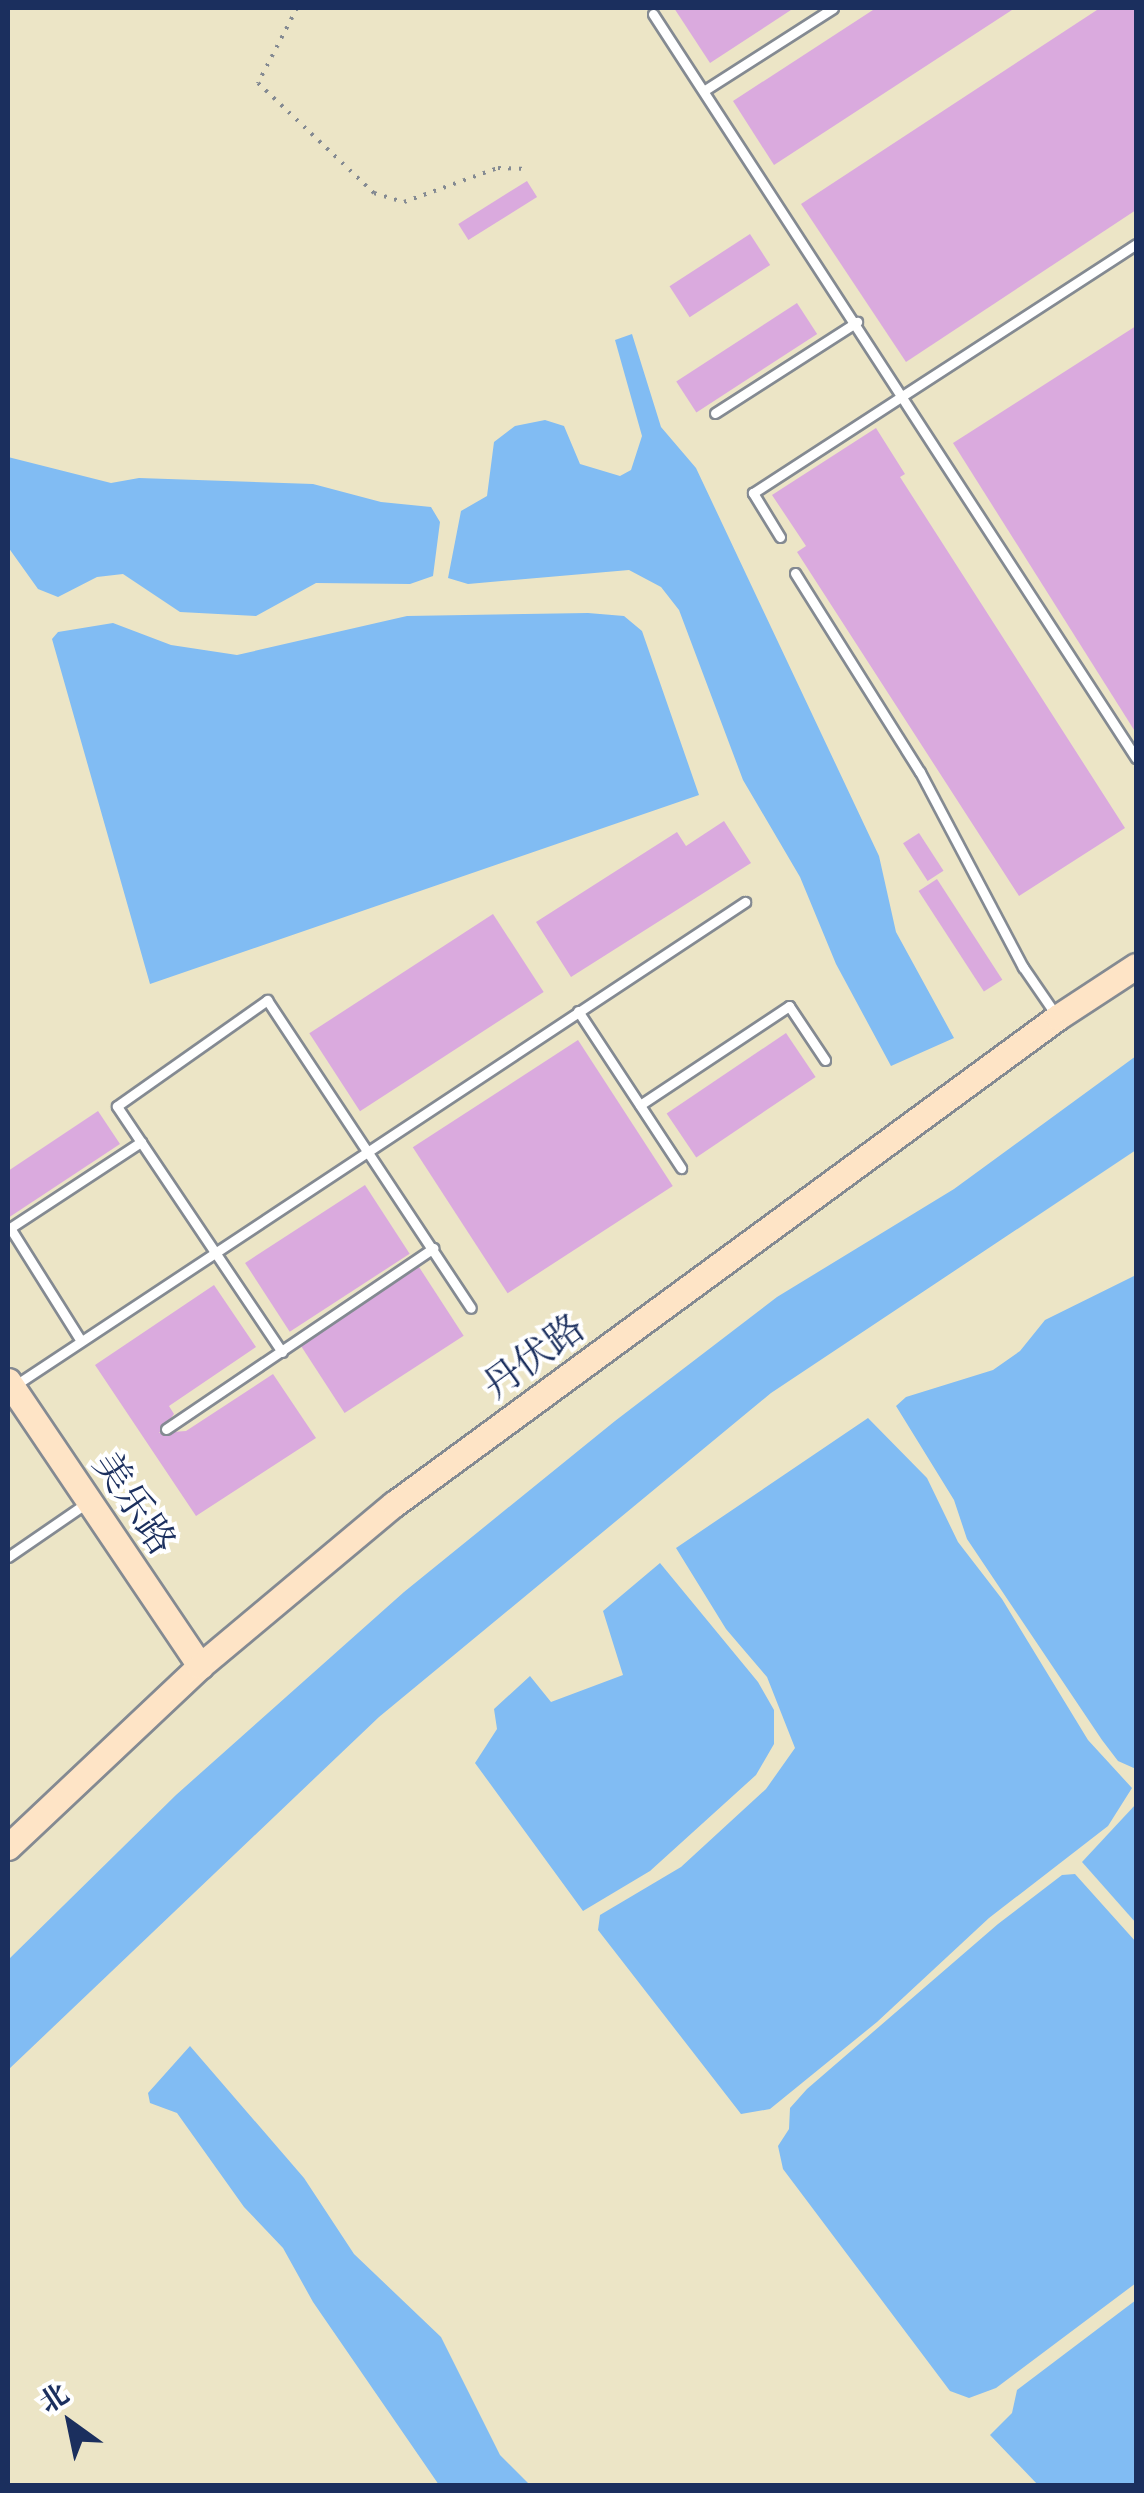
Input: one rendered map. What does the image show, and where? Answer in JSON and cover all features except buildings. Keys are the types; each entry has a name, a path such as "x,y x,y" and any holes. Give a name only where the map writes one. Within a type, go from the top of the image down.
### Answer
{"main road":[{"name":"丹伏路","path":"8,1847 200,1666 394,1504 1058,1017 1136,966"},
{"name":"美乐路","path":"10,1384 200,1666"}],"lane":[{"path":"705,90 833,8"},
{"path":"653,14 905,394 1136,758"},
{"path":"780,538 753,493 1136,244"},
{"path":"716,413 857,322"},
{"path":"795,572 920,772 1023,967 1058,1017"},
{"path":"10,1384 81,1341 365,1149 744,902"},
{"path":"282,1352 117,1106 267,1000 471,1308"},
{"path":"640,1105 789,1006 825,1060"},
{"path":"578,1011 681,1168"},
{"path":"81,1341 10,1228 141,1142"},
{"path":"166,1430 433,1248"},
{"path":"8,1557 89,1502"}],"path":[{"path":"297,8 258,83 374,194 404,202 498,168 528,169"}],"water":[{"path":"632,334 661,427 696,468 879,856 896,932 954,1038 891,1066 836,964 800,877 743,780 679,610 661,587 629,570 468,584 448,578 461,511 487,496 494,442 515,426 545,420 564,426 580,464 620,476 631,470 642,436 615,340"},
{"path":"8,457 111,483 139,478 313,484 381,502 431,507 440,522 433,576 410,584 316,583 256,616 180,612 123,574 97,577 58,597 38,589 8,547"},
{"path":"407,616 624,616 642,631 699,795 150,984 52,639 58,632 113,623 171,645 237,655"},
{"path":"1136,1056 1136,1150 771,1393 379,1717 8,2070 8,1960 176,1795 404,1592 615,1421 777,1297 954,1189"},
{"path":"1136,1275 1136,1769 1118,1761 1102,1740 967,1539 954,1500 896,1406 906,1397 993,1370 1020,1351 1045,1320"},
{"path":"868,1418 927,1478 958,1542 1002,1599 1088,1740 1132,1788 1108,1826 989,1918 877,2022 770,2109 741,2114 598,1930 600,1915 681,1867 766,1789 795,1748 767,1677 726,1629 676,1548"},
{"path":"660,1563 758,1682 774,1710 774,1744 756,1775 650,1871 583,1911 475,1763 497,1729 494,1709 530,1676 551,1702 623,1675 603,1611"},
{"path":"1136,1804 1136,1923 1082,1862"},
{"path":"1075,1874 1136,1942 1136,2283 996,2388 969,2398 950,2391 783,2169 778,2146 789,2129 790,2108 807,2089 998,1924 1062,1875"},
{"path":"190,2046 304,2178 354,2254 441,2337 500,2455 530,2485 439,2485 313,2302 283,2248 244,2207 177,2113 150,2103 148,2093"},
{"path":"1136,2300 1136,2485 1038,2485 990,2435 1012,2413 1017,2390"}]}
